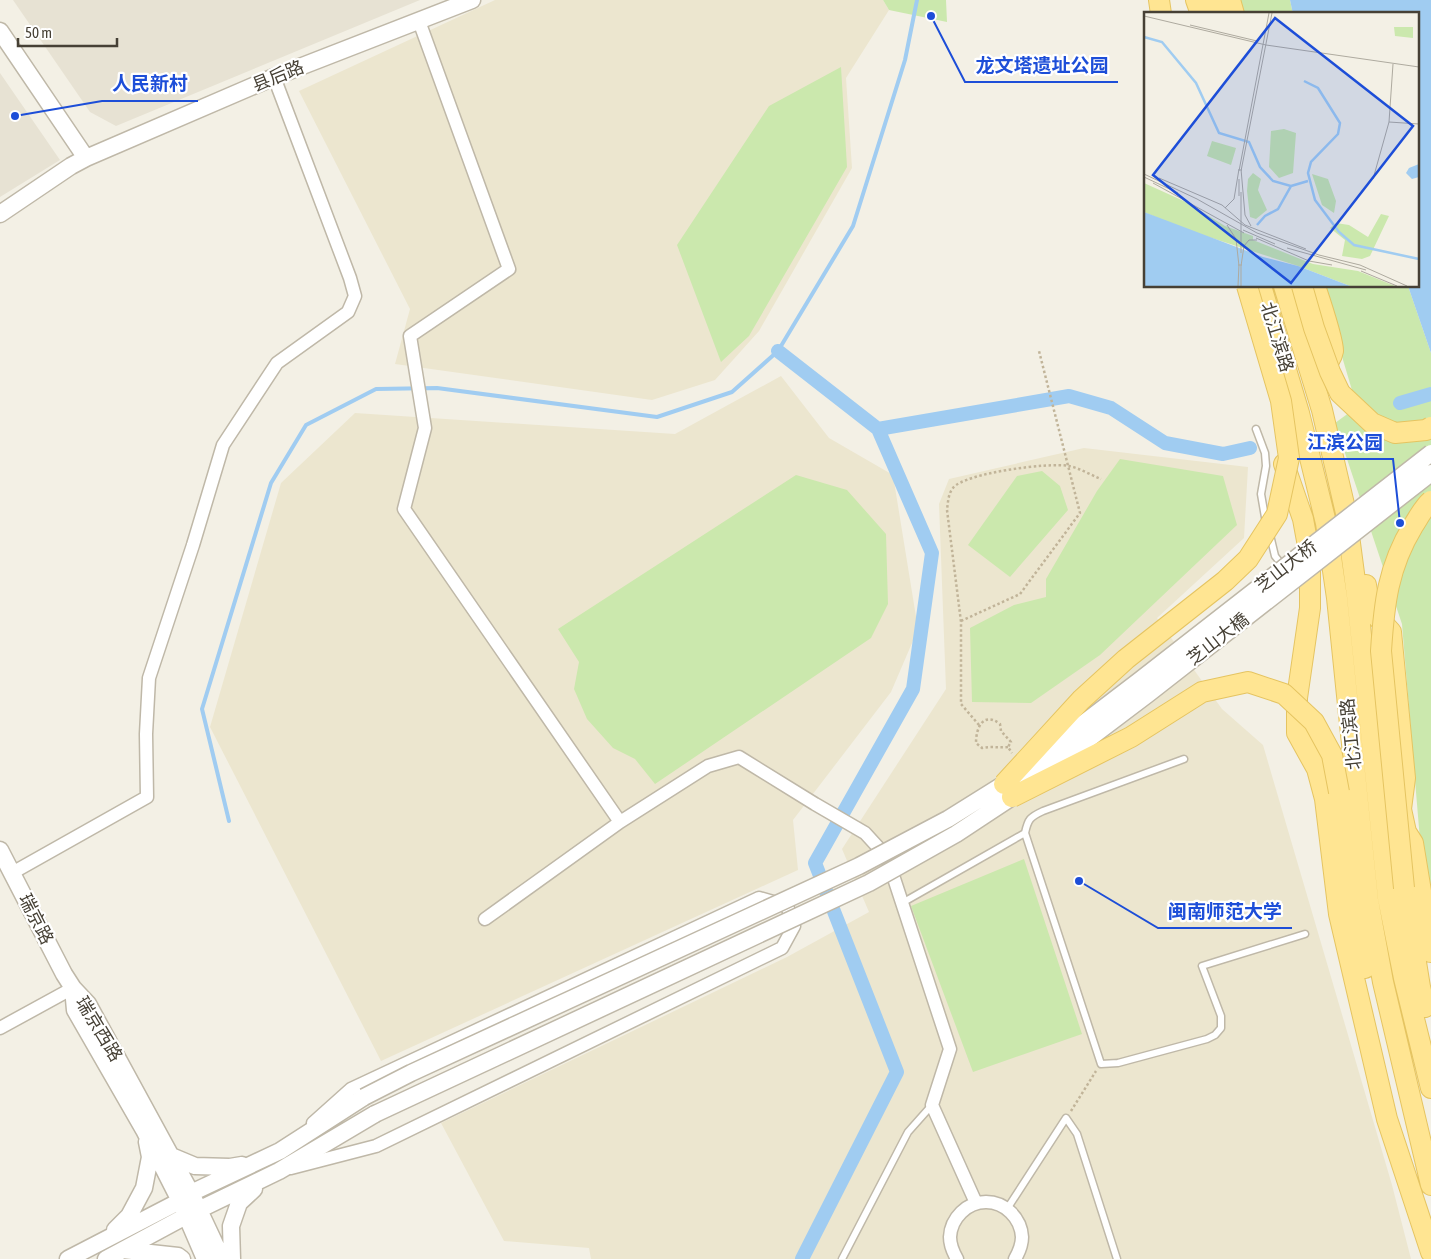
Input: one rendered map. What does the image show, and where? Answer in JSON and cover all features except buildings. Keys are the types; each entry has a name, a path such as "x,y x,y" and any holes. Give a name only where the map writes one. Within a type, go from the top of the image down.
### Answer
{"main road":[{"path":"1196,0 1200,12"},
{"path":"1211,0 1215,12"},
{"path":"1238,288 1276,410 1281,454 1303,519 1310,557 1303,591 1310,608 1297,698 1296,733 1317,770 1325,799 1339,914 1387,1119 1431,1252"},
{"path":"1008,791 1081,700 1126,659 1225,582 1248,559 1277,514 1289,458 1281,401 1248,288"},
{"name":"北江滨路","path":"1263,288 1299,413 1326,523 1338,608 1368,900 1383,982 1431,1185"},
{"name":"北江滨路","path":"1285,288 1322,410 1346,513 1357,596 1388,898 1404,978 1431,1088"},
{"path":"1303,288 1318,336 1340,393 1372,423 1395,433 1426,430 1431,427"},
{"path":"1316,288 1331,338 1333,351 1325,369 1350,480 1368,597 1373,612 1391,632 1405,778 1401,809 1406,832 1413,843 1431,952"},
{"path":"1431,501 1425,507 1404,542 1390,578 1383,614 1382,651 1404,888 1420,987 1431,1030"},
{"path":"1008,791 1131,737 1202,692 1248,682 1284,694 1314,722 1332,755 1363,960 1415,1171 1431,1206"}],"street":[{"name":"县后路","path":"0,214 86,158 274,77 472,0"},
{"path":"420,21 509,269 410,336 425,428 404,509 620,822"},
{"path":"0,31 86,158"},
{"path":"12,873 147,798 146,734 149,678 193,545 223,445 277,363 348,312 354,296 350,278 274,77"},
{"name":"芝山大桥","path":"1144,687 1431,453"},
{"name":"芝山大橋","path":"1144,687 1431,473"},
{"path":"232,1259 231,1226 239,1203 274,1174 375,1114 869,883 956,834 1008,791 1144,687"},
{"path":"485,918 620,822 708,766 739,757 865,833 888,857 950,1049 932,1105 976,1203"},
{"path":"106,1259 123,1250 189,1205 280,1151 364,1097 859,866 948,819 1008,791"},
{"name":"瑞京路","path":"0,850 73,988"},
{"path":"68,1259 108,1238 189,1205 274,1174 376,1146 782,948 794,926 787,906 759,898 351,1090 280,1151"},
{"path":"0,1028 73,988"},
{"name":"瑞京西路","path":"73,988 75,1010 144,1130 222,1259"},
{"name":"瑞京西路","path":"73,988 88,1004 171,1156 189,1205 205,1259"},
{"path":"108,1238 129,1216 144,1188 150,1157 144,1130"},
{"path":"171,1156 196,1166 230,1167 259,1162"},
{"path":"957,1259 952,1249 950,1238 952,1226 957,1216 966,1208 976,1203 986,1202 997,1204 1015,1216 1022,1238 1016,1259"},
{"path":"123,1250 178,1256 182,1259"}],"lane":[{"path":"1256,429 1265,453 1266,466 1261,494 1263,511 1275,556 1286,570"},
{"path":"1292,577 1303,591"},
{"path":"1184,759 1043,811 1028,821 1025,833 1101,1064 1118,1063 1207,1039 1215,1035 1221,1028 1221,1016 1202,966 1304,934"},
{"path":"902,902 1025,833"},
{"path":"842,1259 908,1132 932,1105"},
{"path":"1007,1209 1066,1118 1077,1134 1117,1259"}],"path":[{"path":"960,622 1020,594 1080,513 1039,351"},
{"path":"979,725 961,704 960,622 947,510 948,499 953,488 962,481 1031,466 1068,466 1101,479"},
{"path":"985,720 994,720 1000,724 1001,731 1011,742 1008,747 993,746 982,748 976,743 979,725 985,720"},
{"path":"1066,1118 1101,1064"}],"shaded area":[{"path":"13,0 420,0 116,126 90,112"},
{"path":"495,0 883,0 889,10 846,78 852,168 759,331 715,380 652,400 395,364 410,309 299,91"},
{"path":"0,73 60,160 0,197"},
{"path":"781,376 829,438 893,475 918,629 891,692 793,820 798,870 381,1061 210,727 281,483 355,413 675,434"},
{"path":"1084,448 1248,467 1244,538 1157,618 1222,709 1263,745 1392,1185 1411,1259 591,1259 589,1248 504,1241 441,1123 787,957 869,912 842,849 946,689 939,504 949,479"}],"green space":[{"path":"883,0 946,0 947,22 889,10"},
{"path":"1234,0 1290,0 1293,12 1238,12"},
{"path":"841,67 847,167 749,336 721,362 677,245 769,106"},
{"path":"1322,288 1409,288 1431,353 1431,912 1420,840 1402,624 1335,423 1357,407"},
{"path":"1120,459 1223,476 1237,525 1100,655 1031,703 972,702 970,628 1014,605 1046,597 1046,579 1097,491"},
{"path":"1042,471 1060,486 1068,510 1010,577 968,545 1017,476"},
{"path":"796,475 847,490 886,534 888,604 871,638 655,784 635,759 613,748 587,719 574,689 579,662 558,629"},
{"path":"1024,859 1082,1034 973,1072 911,906"}],"water":[{"path":"1290,0 1431,0 1431,353 1409,288 1418,288 1418,12 1293,12"}],"waterway":[{"path":"229,821 202,709 271,483 306,425 376,389 437,388 657,417 732,392 778,351 853,226 905,60 917,0"},
{"path":"778,351 878,429"},
{"path":"1400,403 1431,394"},
{"path":"802,1259 897,1072 815,863 913,689 932,553 878,429 1069,396 1111,408 1165,443 1223,454 1250,448"}],"place":[{"name":"龙文塔遗址公园","path":"931,16"},
{"name":"人民新村","path":"15,116"},
{"name":"江滨公园","path":"1400,523"},
{"name":"闽南师范大学","path":"1079,881"}]}
